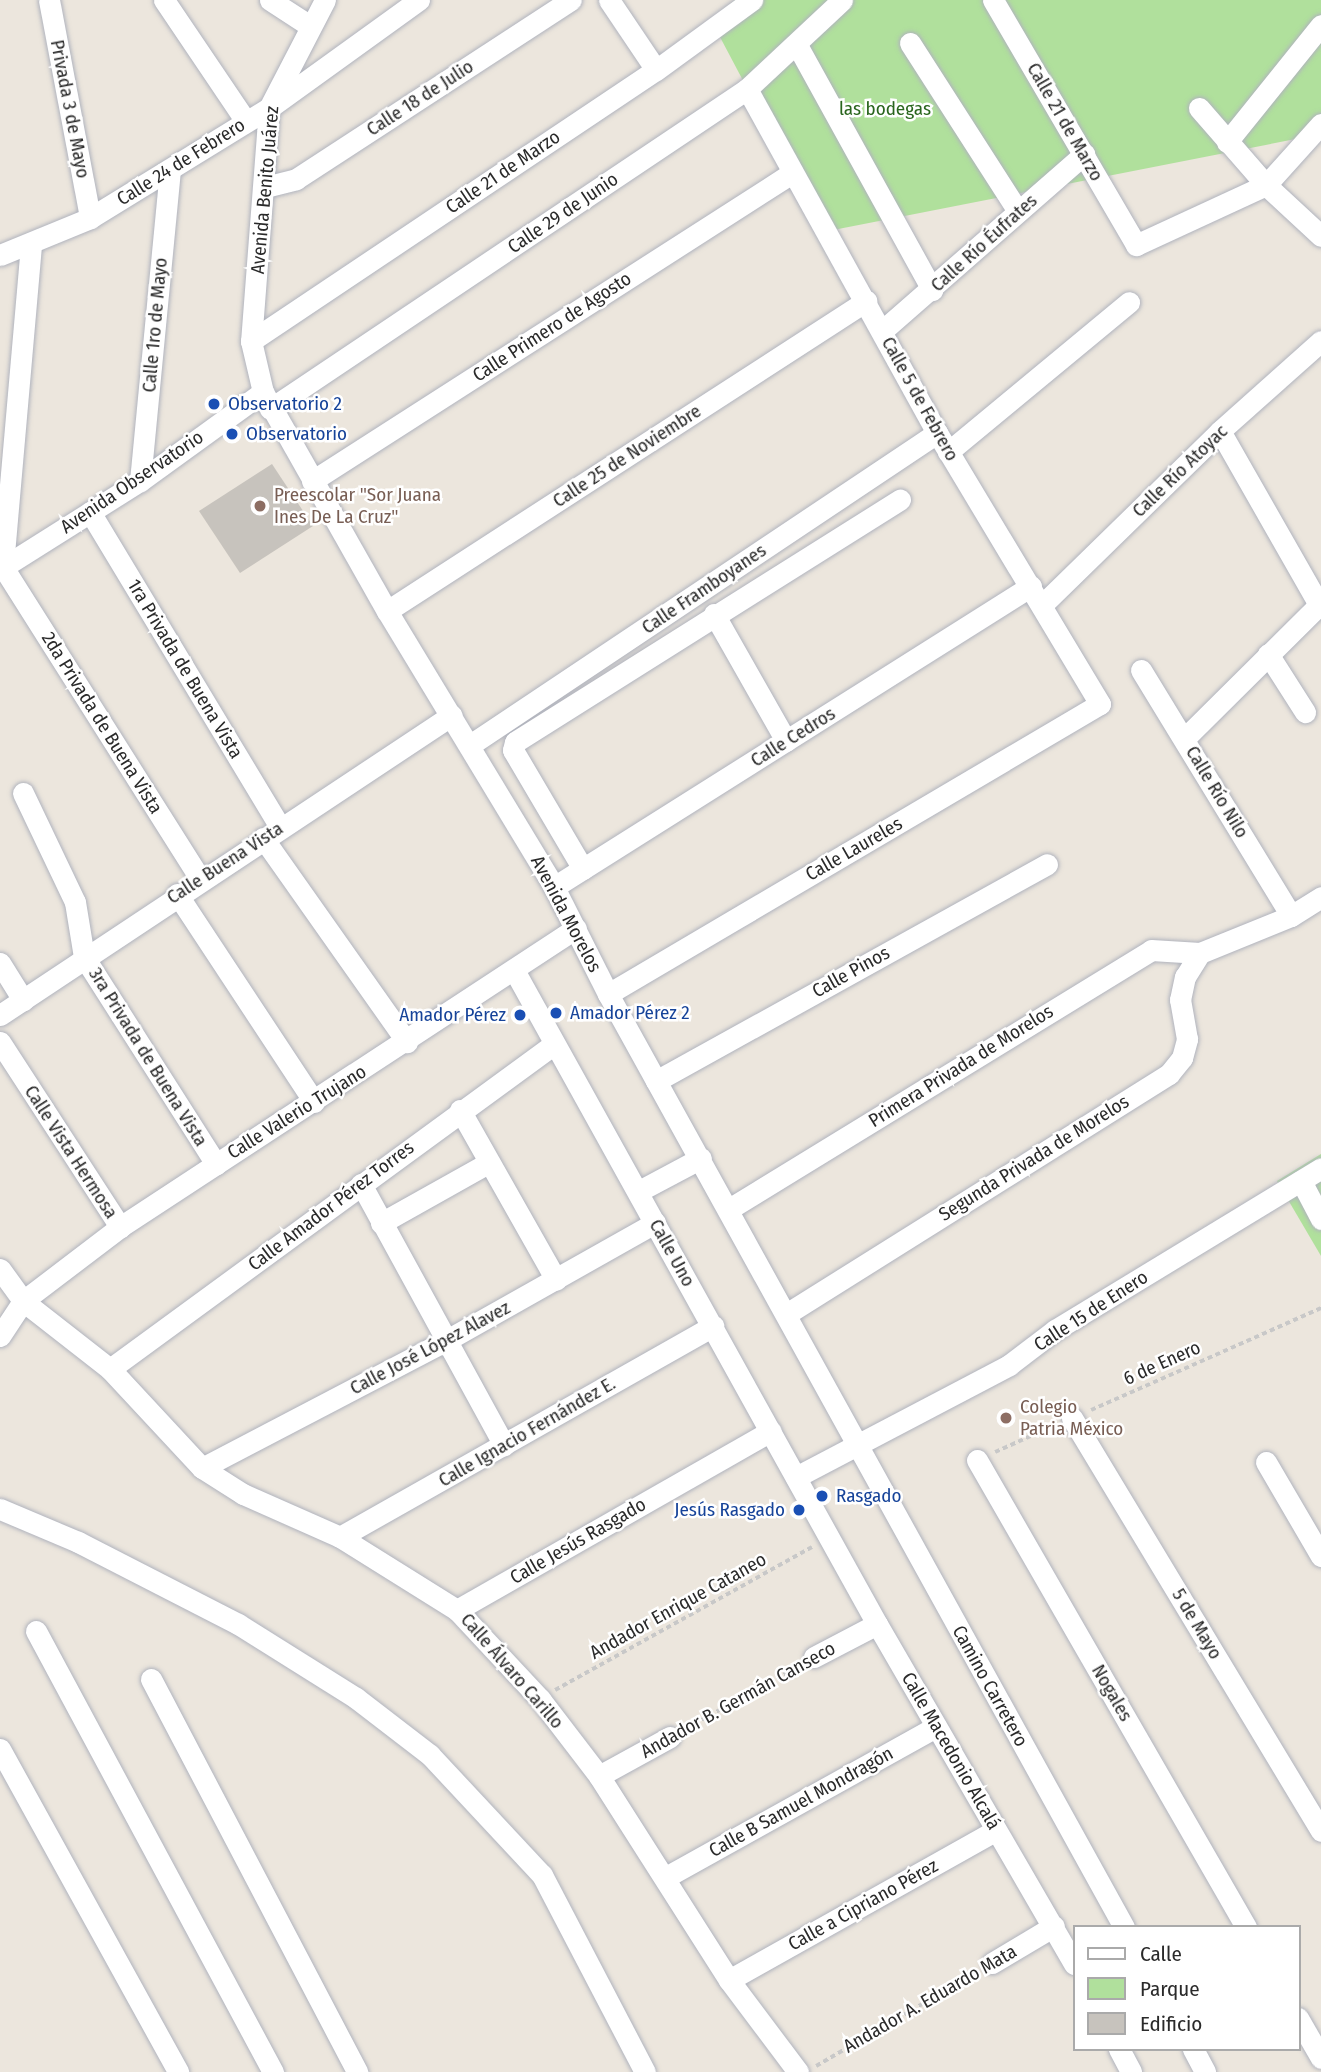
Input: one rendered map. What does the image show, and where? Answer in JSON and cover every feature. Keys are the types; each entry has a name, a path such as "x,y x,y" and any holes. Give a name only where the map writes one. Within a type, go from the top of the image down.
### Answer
{"street":[{"name":"Privada 3 de Mayo","path":"49,0 90,218"},
{"path":"164,0 245,120"},
{"path":"271,0 310,26"},
{"name":"Avenida Benito Juárez","path":"266,401 251,341 269,108 325,0"},
{"name":"Calle 24 de Febrero","path":"0,255 31,245 90,218 245,120 269,108 419,0"},
{"name":"Calle 18 de Julio","path":"265,187 296,178 571,0"},
{"path":"609,0 656,70"},
{"name":"Calle 21 de Marzo","path":"251,341 656,70 752,0"},
{"name":"Calle 29 de Junio","path":"266,401 747,89 842,0"},
{"name":"Calle 21 de Marzo","path":"993,0 1136,245 1266,185"},
{"path":"1227,142 1321,25"},
{"path":"910,43 1018,211"},
{"path":"797,45 932,290"},
{"name":"Calle 5 de Febrero","path":"747,89 937,433 1100,704"},
{"path":"1199,108 1266,185 1321,236"},
{"path":"1266,185 1321,124"},
{"name":"Calle Río Éufrates","path":"882,331 932,290 1084,154"},
{"name":"Calle 1ro de Mayo","path":"140,481 170,169"},
{"name":"Calle Primero de Agosto","path":"312,481 792,173"},
{"path":"2,568 31,245"},
{"name":"Calle 25 de Noviembre","path":"387,611 866,301"},
{"path":"948,452 1129,302"},
{"name":"Calle Río Atoyac","path":"1037,596 1321,341"},
{"name":"Avenida Observatorio","path":"2,568 266,401"},
{"name":"Avenida Morelos","path":"266,401 387,611 554,887 608,994 788,1313 855,1445"},
{"path":"1185,738 1321,605 1220,431"},
{"name":"Calle Framboyanes","path":"470,745 937,433"},
{"path":"583,869 513,750 515,741 900,500"},
{"name":"1ra Privada de Buena Vista","path":"90,512 272,832 407,1042"},
{"name":"2da Privada de Buena Vista","path":"2,568 201,880"},
{"name":"Calle Cedros","path":"554,887 786,741 1037,596"},
{"path":"714,614 786,741"},
{"path":"1268,654 1306,712"},
{"name":"Calle Río Nilo","path":"1141,670 1185,738 1291,916"},
{"name":"Calle Laureles","path":"608,994 1100,704"},
{"name":"Calle Buena Vista","path":"0,1015 177,894 452,715"},
{"name":"3ra Privada de Buena Vista","path":"23,793 75,902 84,957 216,1164"},
{"name":"Calle Pinos","path":"656,1081 1046,864"},
{"path":"177,894 314,1102"},
{"path":"1200,953 1291,916 1321,897"},
{"name":"Calle Valerio Trujano","path":"0,1336 23,1301 120,1227 407,1042 576,928"},
{"name":"Primera Privada de Morelos","path":"729,1209 1151,950 1200,953"},
{"name":"Segunda Privada de Morelos","path":"788,1313 1169,1074 1182,1058 1186,1039 1180,1000 1185,977 1200,953"},
{"path":"0,962 23,1000"},
{"name":"Calle Uno","path":"513,970 639,1191 829,1538"},
{"name":"Calle Vista Hermosa","path":"0,1042 120,1227"},
{"name":"Calle Amador Pérez Torres","path":"110,1369 460,1110 554,1044"},
{"path":"460,1110 556,1280"},
{"path":"639,1191 701,1158"},
{"path":"381,1223 488,1163"},
{"name":"Calle 15 de Enero","path":"796,1477 1009,1366 1055,1330 1321,1168"},
{"path":"1301,1181 1321,1219"},
{"path":"360,1184 503,1445"},
{"name":"Calle José López Alavez","path":"202,1468 447,1340 655,1223"},
{"name":"Calle Álvaro Carillo","path":"0,1269 23,1301 110,1369 202,1468 243,1494 340,1537 457,1609 540,1699 599,1776 666,1877 729,1980 798,2072"},
{"name":"Calle Ignacio Fernández E.","path":"340,1537 713,1326"},
{"name":"5 de Mayo","path":"1072,1418 1321,1831"},
{"name":"Calle Jesús Rasgado","path":"457,1609 771,1431"},
{"name":"Camino Carretero","path":"855,1445 1123,1925"},
{"name":"Nogales","path":"977,1460 1245,1925"},
{"path":"1266,1462 1321,1556"},
{"path":"0,1509 78,1542 238,1624 356,1698 430,1755 542,1875 645,2072"},
{"name":"Calle Macedonio Alcalá","path":"829,1538 1072,1960"},
{"name":"Andador B. Germán Canseco","path":"814,1657 877,1624"},
{"path":"36,1631 273,2072"},
{"path":"151,1679 358,2072"},
{"name":"Calle B Samuel Mondragón","path":"666,1877 936,1727"},
{"name":"Andador B. Germán Canseco","path":"599,1776 670,1737"},
{"path":"0,1749 178,2072"},
{"name":"Calle a Cipriano Pérez","path":"729,1980 996,1830"},
{"name":"Andador A. Eduardo Mata","path":"992,1963 1054,1926"},
{"path":"1300,2021 1321,2058"},
{"path":"1120,2051 1131,2072"},
{"path":"1194,2051 1205,2072"}],"path":[{"name":"6 de Enero","path":"977,1460 1321,1308"},
{"name":"Andador Enrique Cataneo","path":"540,1699 829,1538"},
{"name":"Andador B. Germán Canseco","path":"670,1737 814,1657"},
{"name":"Andador A. Eduardo Mata","path":"806,2072 992,1963"}],"green space":[{"name":"las bodegas","path":"735,0 1321,0 1321,134 823,232 711,20"},
{"path":"1321,1154 1321,1256 1277,1181"}],"building":[{"name":"Preescolar \"Sor Juana Ines De La Cruz\"","path":"272,464 313,526 240,573 199,511"}],"place":[{"name":"Observatorio 2","path":"214,404"},
{"name":"Observatorio","path":"232,434"},
{"name":"Preescolar \"Sor Juana Ines De La Cruz\"","path":"260,506"},
{"name":"Amador Pérez 2","path":"556,1013"},
{"name":"Amador Pérez","path":"520,1015"},
{"name":"Colegio Patria México","path":"1006,1418"},
{"name":"Rasgado","path":"822,1496"},
{"name":"Jesús Rasgado","path":"799,1510"}]}
